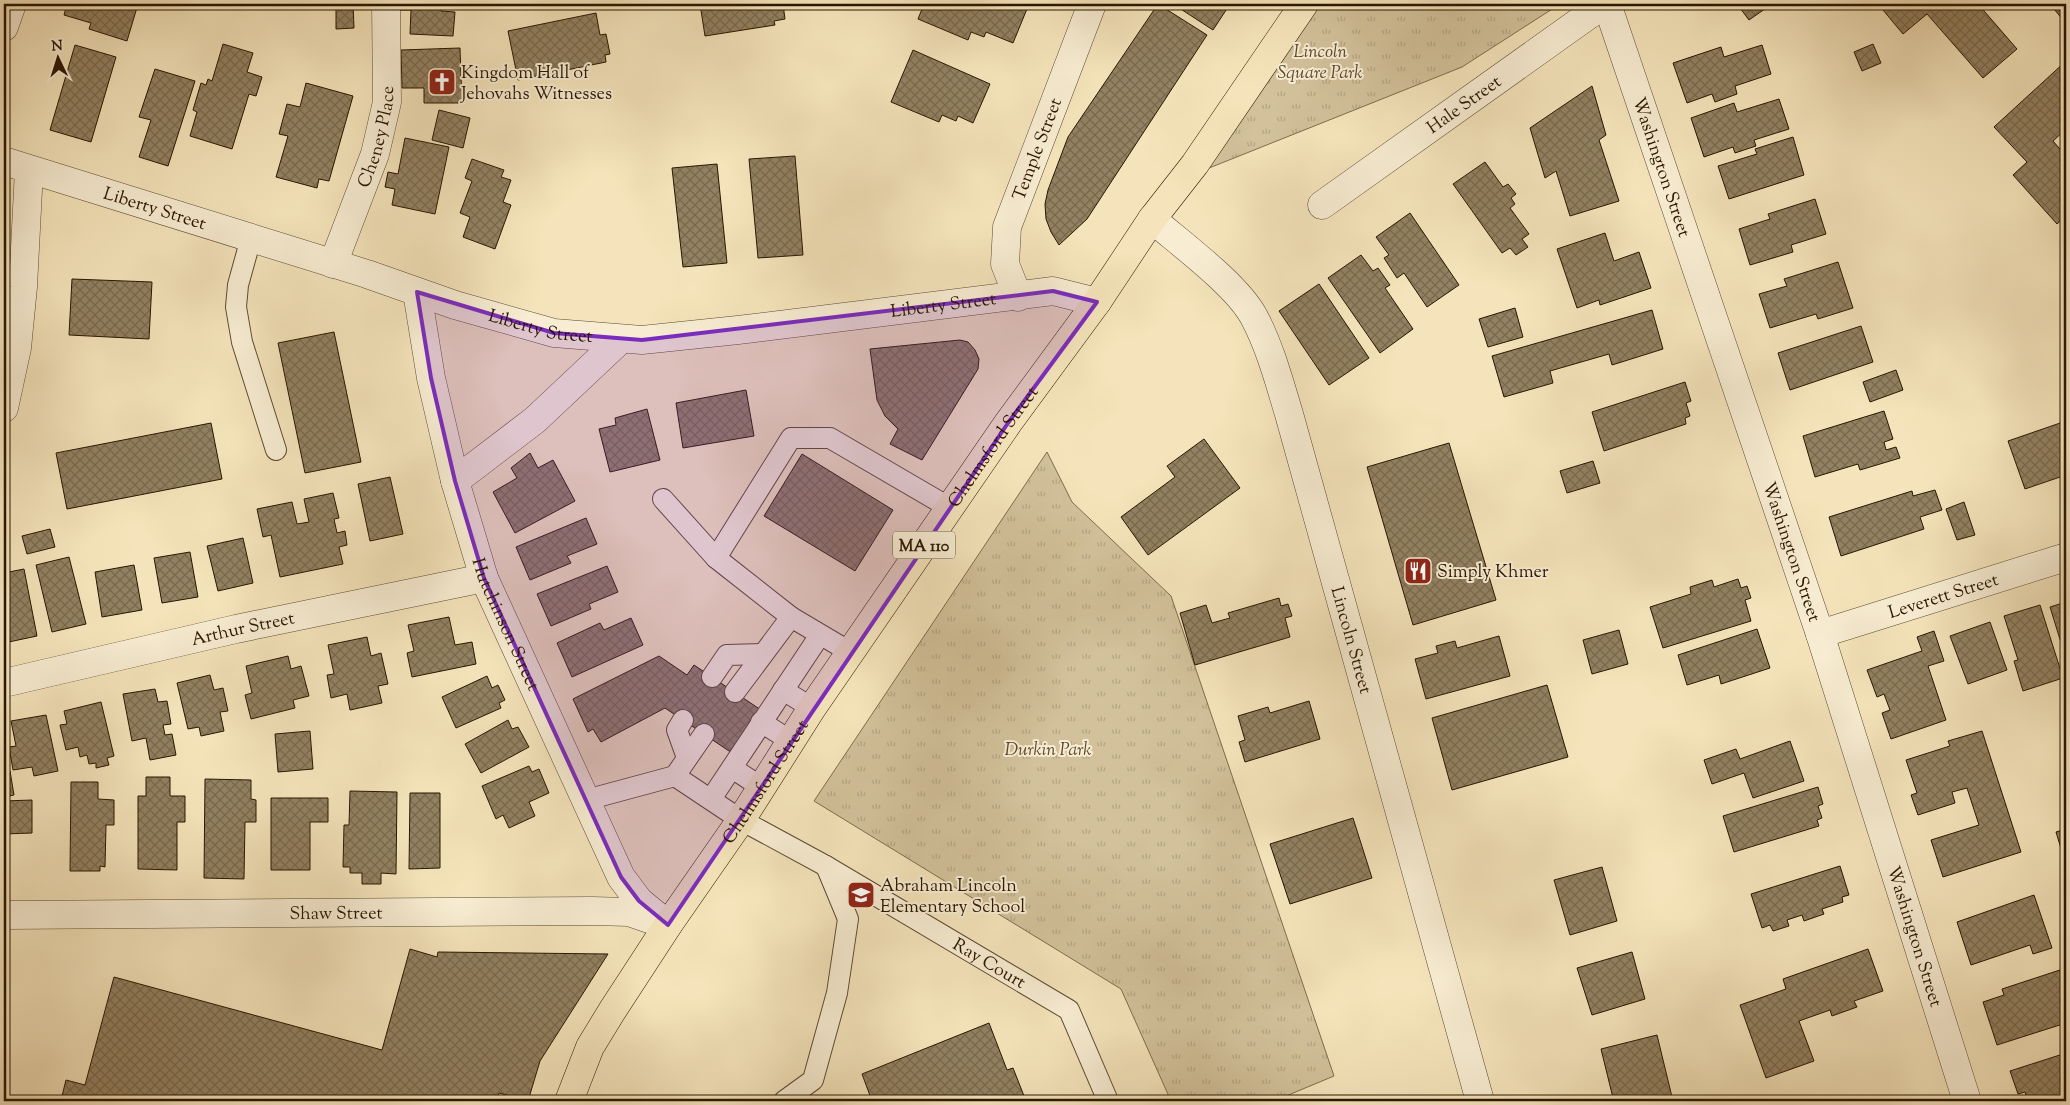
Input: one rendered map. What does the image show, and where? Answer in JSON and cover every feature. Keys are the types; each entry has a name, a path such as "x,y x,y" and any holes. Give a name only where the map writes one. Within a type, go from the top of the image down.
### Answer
{"main road":[{"name":"Chelmsford Street","path":"569,1101 590,1047 612,1011 668,925 741,820 812,708 1008,423 1097,302 1152,219 1195,164 1304,4"}],"street":[{"path":"4,27 12,4"},
{"name":"Cheney Place","path":"333,264 375,154 387,102 386,4"},
{"name":"Temple Street","path":"1018,297 1005,264 1007,228 1092,4"},
{"name":"Hale Street","path":"1322,206 1605,4"},
{"name":"Washington Street","path":"1605,4 1820,634 1967,1101"},
{"path":"4,408 18,339 23,287 16,166"},
{"name":"Liberty Street","path":"16,166 333,264 455,306 554,333 642,340 1018,297 1053,291 1097,302"},
{"name":"Lincoln Street","path":"1152,219 1235,293 1253,316 1270,354 1292,423 1480,1101"},
{"name":"Hutchinson Street","path":"417,292 431,378 455,481 484,578 621,877 639,901 668,925"},
{"path":"455,481 535,420 621,339"},
{"name":"Leverett Street","path":"1820,634 2066,556"},
{"name":"Arthur Street","path":"4,683 236,629 484,578"},
{"name":"Shaw Street","path":"4,915 592,911 629,912 668,925"}],"lane":[{"path":"251,238 238,285 236,307 242,342 276,450"},
{"path":"716,558 791,438 830,438 950,508"},
{"path":"663,499 716,558 790,617 850,652"},
{"path":"735,692 790,617"},
{"path":"711,798 820,635"},
{"path":"712,677 727,655 763,654"},
{"path":"783,690 812,708"},
{"path":"683,720 677,730 687,758"},
{"path":"761,722 791,741"},
{"path":"586,800 675,776 704,734"},
{"path":"732,768 761,787"},
{"name":"Ray Court","path":"675,776 711,798 741,820 826,866 1069,1010 1108,1101"},
{"path":"784,1101 813,1080 837,993 848,919 826,866"}],"highlighted area":[{"path":"1053,291 1097,302 1008,423 668,925 639,901 621,877 484,578 455,481 431,378 417,292 554,333 642,340"}],"green space":[{"name":"Lincoln Square Park","path":"1288,4 1560,4 1462,67 1169,184"},
{"name":"Durkin Park","path":"1047,452 1072,502 1171,596 1334,1076 1274,1101 1171,1101 1121,989 814,801"}],"building":[{"path":"67,4 138,4 127,41 89,29 91,23 64,15"},
{"path":"336,4 353,4 354,28 336,29"},
{"path":"397,4 441,4 441,11 455,12 453,36 410,34 411,10 396,10"},
{"path":"700,4 783,4 785,19 774,21 775,25 705,36"},
{"path":"924,4 1029,4 1013,43 986,32 984,37 971,32 968,40 918,19"},
{"path":"1158,4 1207,35 1087,219 1059,245 1046,219 1045,204 1048,190 1068,137"},
{"path":"1173,4 1230,4 1213,30"},
{"path":"1737,4 1772,4 1749,20"},
{"path":"1878,4 1978,4 2017,49 1983,78 1927,14 1903,34"},
{"path":"2050,4 2066,4 2066,17 2063,20"},
{"path":"596,13 600,35 606,34 610,54 605,55 606,62 518,80 508,31"},
{"path":"223,44 253,53 247,72 262,77 256,96 249,94 232,149 190,136 197,112 193,110 201,83 206,85 208,79 212,81"},
{"path":"1873,44 1881,63 1862,71 1854,52"},
{"path":"75,45 116,57 91,142 50,130"},
{"path":"1762,45 1771,74 1735,86 1737,94 1715,102 1712,94 1687,103 1673,63 1721,47 1724,57"},
{"path":"460,48 462,103 424,103 424,88 402,88 401,50"},
{"path":"913,50 990,84 973,123 958,116 956,121 942,115 939,122 891,102"},
{"path":"2066,61 2066,129 2053,141 2066,156 2066,216 2057,224 2013,175 2027,162 1994,127"},
{"path":"155,69 195,81 168,166 139,157 151,120 139,117"},
{"path":"306,83 353,96 329,181 319,179 317,188 276,177 288,136 279,134 287,104 300,107"},
{"path":"1592,86 1606,135 1599,140 1619,201 1570,216 1556,171 1545,178 1530,128"},
{"path":"1779,99 1789,129 1754,140 1756,146 1735,153 1733,147 1704,157 1691,118 1734,103 1737,112"},
{"path":"439,110 470,118 463,148 432,140"},
{"path":"1793,137 1804,175 1729,199 1718,166 1757,154 1755,149"},
{"path":"405,138 449,147 435,214 392,205 395,189 385,187 388,172 398,174"},
{"path":"795,156 803,255 758,258 749,159"},
{"path":"472,159 504,170 501,177 511,180 503,202 511,205 495,249 463,237 470,217 460,213 472,181 465,178"},
{"path":"1485,162 1503,187 1508,184 1516,194 1511,198 1515,204 1510,208 1529,234 1522,239 1528,247 1516,255 1510,248 1502,253 1453,184"},
{"path":"717,164 727,263 683,267 672,168"},
{"path":"1815,199 1826,234 1791,245 1793,252 1750,265 1739,229 1770,219 1768,214"},
{"path":"1410,213 1459,285 1427,307 1404,273 1397,278 1384,258 1389,255 1376,237"},
{"path":"1605,233 1614,261 1639,252 1651,288 1600,305 1599,300 1577,308 1557,249"},
{"path":"1361,255 1373,271 1378,268 1390,285 1385,288 1413,329 1380,353 1328,278"},
{"path":"1838,262 1853,308 1818,319 1816,314 1770,328 1759,294 1787,286 1784,279"},
{"path":"72,279 152,282 149,339 69,335"},
{"path":"1319,284 1369,358 1329,385 1279,311"},
{"path":"1515,308 1523,337 1488,347 1479,319"},
{"path":"1652,310 1663,349 1612,365 1609,354 1550,371 1553,383 1504,397 1492,356"},
{"path":"1861,326 1873,362 1790,390 1778,353"},
{"path":"334,332 361,462 305,473 278,343"},
{"path":"960,340 968,342 975,350 979,359 978,369 922,460 890,444 898,429 885,416 877,400 870,349"},
{"path":"1896,370 1903,390 1870,402 1863,382"},
{"path":"1685,382 1691,401 1686,403 1690,416 1685,418 1686,424 1604,451 1592,412"},
{"path":"746,390 754,436 683,448 676,403"},
{"path":"647,409 660,460 610,472 599,429 616,425 615,418"},
{"path":"1884,411 1893,439 1884,442 1886,450 1896,447 1900,458 1860,470 1858,464 1815,477 1803,436"},
{"path":"2066,421 2066,475 2025,489 2008,441"},
{"path":"211,423 222,479 67,509 56,453"},
{"path":"1204,439 1240,488 1148,555 1121,517 1175,477 1167,466"},
{"path":"1449,443 1496,600 1413,625 1367,467"},
{"path":"530,453 538,468 553,460 575,501 515,533 493,492 517,478 511,468"},
{"path":"802,454 893,510 855,571 764,516"},
{"path":"1593,461 1600,483 1567,493 1560,471"},
{"path":"390,477 403,534 370,541 358,484"},
{"path":"1935,490 1942,510 1920,517 1924,529 1841,556 1829,517 1912,491 1913,496"},
{"path":"333,493 339,518 334,519 337,533 345,531 347,545 339,547 343,564 280,577 271,535 263,537 257,509 292,502 297,524 309,522 304,499"},
{"path":"1964,502 1975,535 1957,540 1946,509"},
{"path":"586,518 597,544 567,556 571,563 530,580 516,547"},
{"path":"50,529 55,547 27,554 22,536"},
{"path":"243,538 253,583 218,591 207,546"},
{"path":"190,552 198,597 162,603 154,558"},
{"path":"69,557 86,624 52,632 36,565"},
{"path":"134,565 142,610 102,617 95,572"},
{"path":"607,566 618,592 589,604 591,609 551,626 537,594"},
{"path":"24,569 37,636 4,643 4,573"},
{"path":"1738,579 1741,588 1747,586 1751,598 1745,600 1751,621 1663,648 1650,607 1691,594 1690,587 1712,580 1714,587"},
{"path":"1279,598 1281,606 1288,604 1292,616 1285,618 1290,637 1195,665 1180,613 1206,605 1212,623 1230,618 1228,613"},
{"path":"2066,602 2066,659 2050,607"},
{"path":"2040,605 2063,678 2023,691 2014,661 2018,660 2004,616"},
{"path":"449,617 455,645 472,642 476,664 412,677 407,653 414,651 408,625"},
{"path":"631,618 643,645 572,677 557,643 600,623 604,630"},
{"path":"1990,622 2007,670 1968,684 1950,636"},
{"path":"1757,629 1770,668 1721,684 1719,675 1687,685 1678,655"},
{"path":"1619,630 1628,664 1592,674 1583,640"},
{"path":"1934,631 1944,661 1928,666 1946,720 1891,739 1882,713 1890,710 1884,694 1877,697 1867,670 1922,651 1917,637"},
{"path":"1499,636 1510,676 1426,699 1415,659 1438,653 1436,646 1455,641 1457,648"},
{"path":"367,637 371,656 381,653 388,684 378,686 382,703 350,710 347,694 331,698 327,675 334,674 328,645"},
{"path":"288,656 291,669 301,666 309,696 293,700 295,708 251,719 245,695 252,693 246,666"},
{"path":"659,656 687,675 694,665 761,710 732,753 665,708 601,742 593,729 588,732 573,699"},
{"path":"210,675 214,690 223,688 228,711 220,712 224,731 201,736 199,727 188,729 177,683"},
{"path":"487,676 492,688 498,685 505,700 499,703 501,708 456,728 442,697"},
{"path":"1547,685 1568,757 1452,790 1432,718"},
{"path":"155,689 158,702 167,701 171,724 163,725 165,735 172,734 176,755 150,760 146,738 132,741 123,694"},
{"path":"1309,701 1320,739 1245,762 1239,742 1245,740 1238,716 1268,707 1270,713"},
{"path":"101,702 114,756 107,758 109,765 96,768 96,763 89,764 87,755 80,757 78,747 66,750 60,725 67,724 64,711"},
{"path":"46,715 58,771 34,776 32,767 13,770 9,747 16,746 11,721"},
{"path":"508,720 512,729 518,727 529,747 481,773 465,744"},
{"path":"310,731 313,769 278,772 275,734"},
{"path":"1982,731 2021,852 1943,877 1931,840 1979,825 1967,788 1952,792 1955,803 1918,815 1911,795 1917,793 1906,760 1950,746 1948,741"},
{"path":"1790,741 1804,781 1753,798 1744,773 1712,784 1704,760 1736,749 1740,759"},
{"path":"529,766 532,772 539,769 549,793 529,802 535,816 509,828 503,815 496,819 482,786"},
{"path":"10,771 14,795 4,797 4,772"},
{"path":"146,777 170,777 170,796 185,796 185,822 177,822 177,870 138,869 138,796 146,796"},
{"path":"205,779 251,780 251,799 256,800 256,822 245,822 244,879 204,878"},
{"path":"71,782 98,782 98,799 114,800 114,825 106,825 105,867 100,866 100,871 70,871"},
{"path":"1818,787 1823,804 1818,806 1822,818 1817,820 1819,826 1734,852 1723,816"},
{"path":"350,791 397,792 396,874 381,873 381,884 362,884 362,873 350,873 350,867 343,867 344,825 349,825"},
{"path":"410,793 440,793 440,868 409,869"},
{"path":"271,798 328,798 328,822 310,822 310,870 271,870"},
{"path":"32,800 32,833 4,834 4,801"},
{"path":"1353,818 1372,878 1290,904 1270,844"},
{"path":"2066,829 2066,865 2056,832"},
{"path":"1840,866 1849,895 1842,897 1843,902 1822,909 1824,914 1804,921 1802,915 1787,920 1789,926 1773,931 1770,925 1762,928 1751,894"},
{"path":"1602,867 1617,921 1570,935 1554,880"},
{"path":"2034,895 2052,948 2033,954 2030,945 1971,965 1957,922"},
{"path":"410,949 437,957 438,952 608,954 540,1061 528,1101 499,1093 496,1101 61,1100 66,1080 85,1085 114,977 382,1050"},
{"path":"1868,949 1883,991 1854,1001 1857,1007 1832,1016 1830,1010 1799,1021 1814,1061 1766,1078 1740,1005 1786,989 1783,979"},
{"path":"1632,952 1645,999 1592,1015 1577,968"},
{"path":"2066,968 2066,1023 1997,1045 1983,1002 2004,995 2002,989"},
{"path":"989,1023 1007,1070 1013,1068 1026,1101 872,1101 862,1074"},
{"path":"1657,1035 1673,1101 1621,1101 1620,1096 1613,1098 1601,1049"},
{"path":"2066,1053 2066,1101 2028,1101 2025,1092 2018,1094 2010,1071"}],"place":[{"name":"Kingdom Hall of Jehovahs Witnesses","path":"442,82"},
{"name":"Simply Khmer","path":"1418,571"},
{"name":"Abraham Lincoln Elementary School","path":"861,895"}]}
